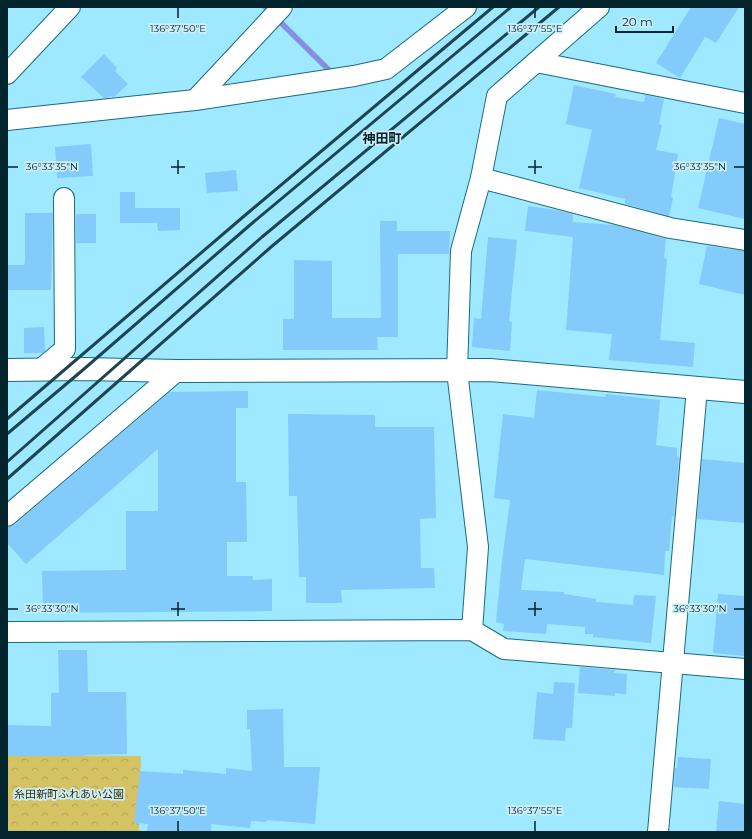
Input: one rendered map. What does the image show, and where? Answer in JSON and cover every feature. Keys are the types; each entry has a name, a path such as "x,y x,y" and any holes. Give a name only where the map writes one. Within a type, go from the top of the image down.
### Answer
{"street":[{"path":"7,74 70,7"},
{"path":"7,120 195,100 354,76 386,69 466,7"},
{"path":"472,630 478,547 457,371 460,251 481,178 497,96 598,7"},
{"path":"195,100 273,10"},
{"path":"536,62 745,103"},
{"path":"481,178 670,228 745,240"},
{"path":"40,370 65,349 64,198"},
{"path":"7,370 490,370 745,392"},
{"path":"7,516 177,371"},
{"path":"658,832 697,388"},
{"path":"7,632 472,630 504,650 745,669"}],"green space":[{"name":"糸田新町ふれあい公園","path":"7,755 141,756 139,832 7,832"}],"building":[{"path":"691,7 739,7 716,43 705,37 680,78 656,63"},
{"path":"104,54 117,68 115,71 128,84 114,97 110,96 108,98 104,98 81,77"},
{"path":"574,85 616,94 615,97 644,102 645,95 664,99 659,124 662,125 656,150 678,154 671,197 673,198 669,216 625,204 625,199 579,188 592,130 566,124"},
{"path":"719,118 745,124 745,219 698,208"},
{"path":"91,144 93,176 57,178 55,147"},
{"path":"236,170 238,191 207,193 205,173"},
{"path":"120,192 135,192 135,208 180,208 180,230 158,231 157,223 120,223"},
{"path":"528,206 573,214 573,222 615,225 666,239 664,258 667,259 660,340 695,343 693,367 609,360 612,334 566,330 573,237 525,231"},
{"path":"25,213 53,213 51,290 7,290 7,265 24,265 25,262"},
{"path":"76,214 96,214 96,243 76,243"},
{"path":"380,221 397,221 397,231 450,231 449,254 398,254 398,337 377,337 378,350 283,350 283,319 294,319 294,260 332,261 332,318 381,318"},
{"path":"488,237 517,240 509,321 512,322 510,351 472,347 474,318 481,319"},
{"path":"707,246 745,251 745,295 699,284"},
{"path":"44,327 45,351 42,353 24,353 24,328"},
{"path":"537,390 605,397 606,394 660,400 656,445 677,448 677,456 679,457 674,517 672,516 669,551 665,551 664,575 525,559 521,590 564,592 564,594 596,599 596,602 633,605 634,595 656,596 651,643 593,637 593,634 585,634 585,627 547,624 546,634 503,631 504,624 496,622 510,500 494,498 503,414 534,418"},
{"path":"248,391 248,408 236,408 236,482 246,482 247,542 227,542 227,576 253,576 253,580 272,579 272,611 43,613 42,571 126,570 126,511 158,511 158,449 26,564 7,543 7,527 14,525 170,392"},
{"path":"288,414 375,415 375,427 434,427 436,518 420,519 421,568 434,568 435,588 341,590 342,603 306,603 306,577 299,577 297,496 289,496"},
{"path":"702,459 745,463 745,523 697,519"},
{"path":"718,594 745,596 745,656 713,653"},
{"path":"58,650 87,650 88,692 126,692 127,754 84,756 7,756 7,725 51,726 51,693 59,693"},
{"path":"580,667 615,670 614,673 627,674 626,694 615,693 615,696 578,693"},
{"path":"554,682 575,683 572,728 566,728 565,741 533,739 537,692 553,694"},
{"path":"283,709 284,767 320,767 315,824 267,820 266,822 251,821 250,828 211,824 211,832 147,832 148,824 134,823 140,771 183,774 183,770 226,774 226,768 252,771 250,729 247,729 247,710"},
{"path":"678,757 711,759 709,789 674,787 675,768 677,768"},
{"path":"719,801 745,804 745,832 716,832"}],"waterway":[{"path":"265,7 333,74"}],"railway":[{"path":"7,419 243,217 493,7"},
{"path":"7,434 250,225 511,7"},
{"path":"7,462 262,237 539,7"},
{"path":"7,479 271,247 559,7"}],"district":[{"name":"神田町","path":"382,138"}]}
